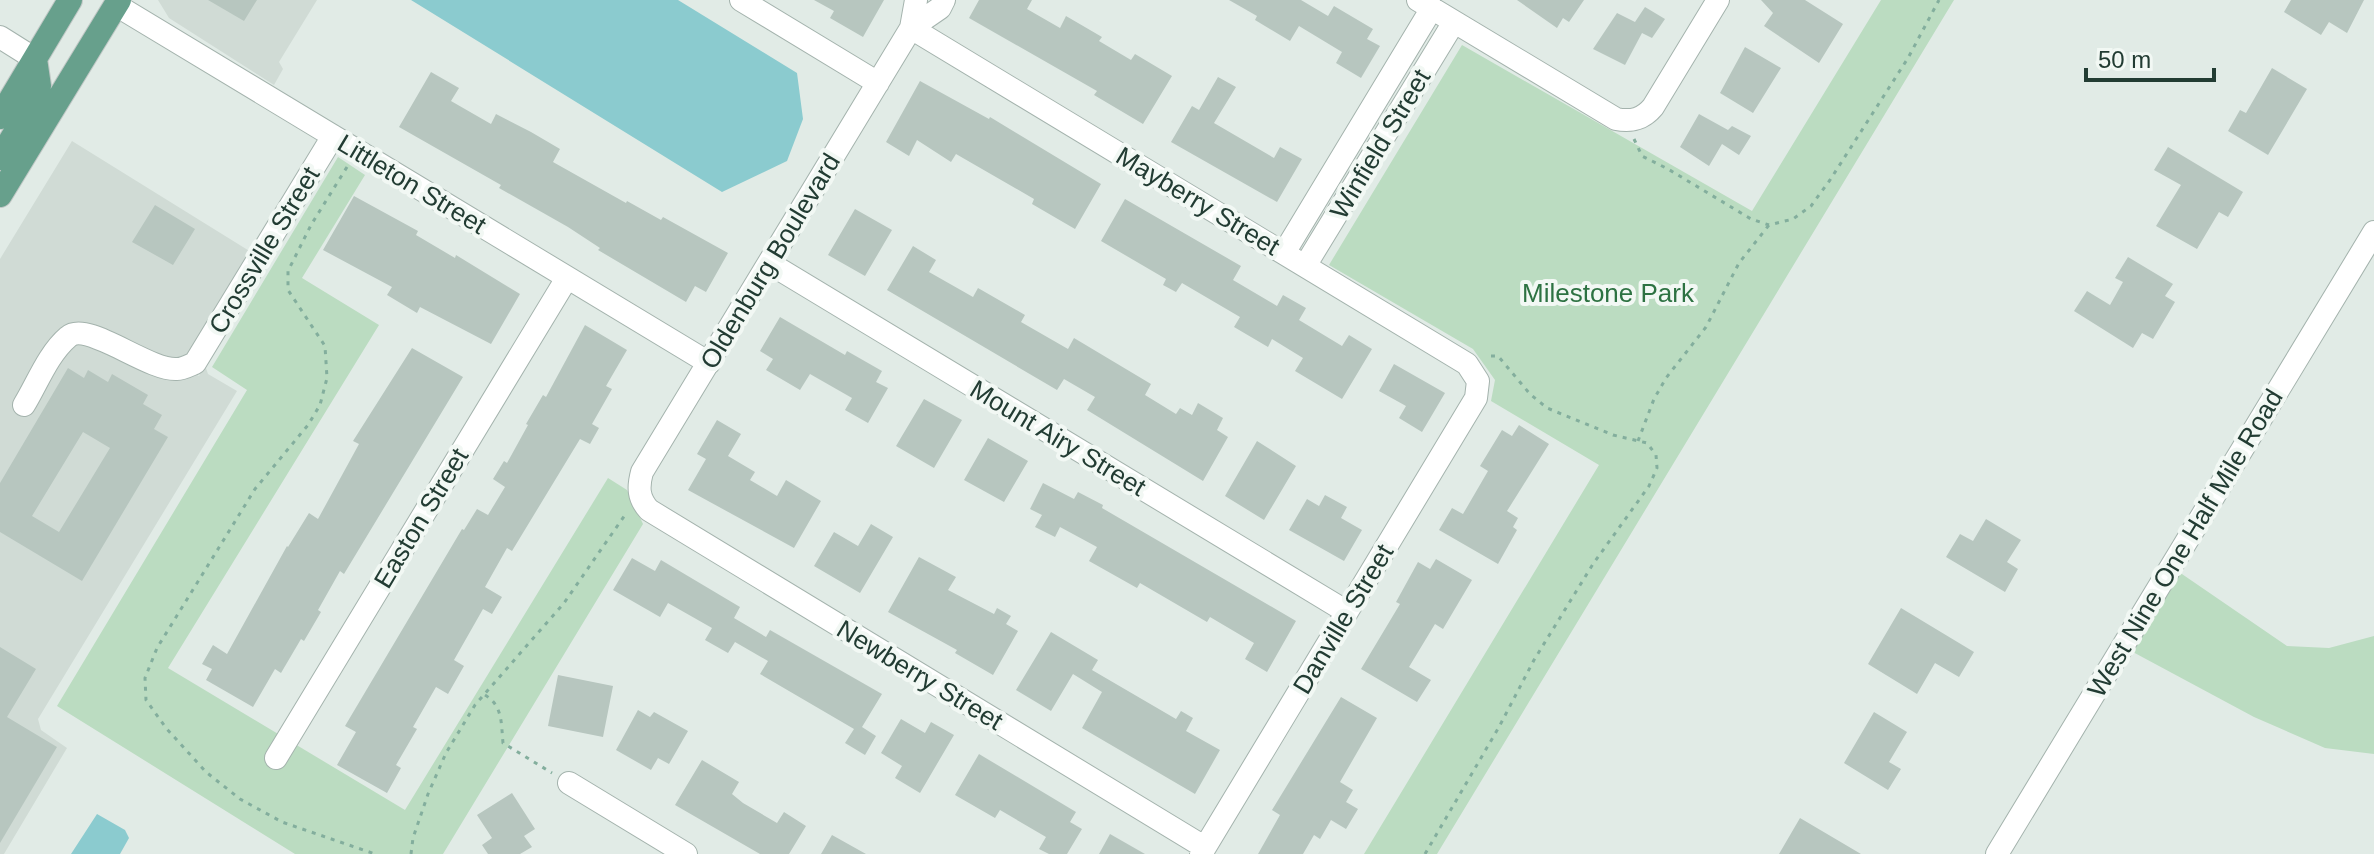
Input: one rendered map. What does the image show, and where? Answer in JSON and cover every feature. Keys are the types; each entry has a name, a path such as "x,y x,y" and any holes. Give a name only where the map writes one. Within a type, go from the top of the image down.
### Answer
{"main road":[{"path":"0,117 70,0"},
{"path":"0,195 117,2"},
{"path":"0,158 39,86 35,59"}],"street":[{"path":"741,0 878,83"},
{"name":"Oldenburg Boulevard","path":"640,497 642,472 911,28 916,0"},
{"name":"Oldenburg Boulevard","path":"911,28 940,8 944,0"},
{"path":"1425,4 1616,119 1634,119 1653,107 1718,0"},
{"name":"Littleton Street","path":"117,2 709,363"},
{"name":"Winfield Street","path":"1284,253 1425,4"},
{"name":"Winfield Street","path":"1305,266 1454,22"},
{"name":"Mayberry Street","path":"911,28 1467,364 1478,381"},
{"path":"0,37 35,59"},
{"name":"Crossville Street","path":"24,405 58,347 71,334 83,332 139,360 162,367 178,369 195,363 333,136"},
{"name":"West Nine One Half Mile Road","path":"1997,854 2374,232"},
{"name":"Mount Airy Street","path":"769,263 1347,612"},
{"name":"Easton Street","path":"276,758 567,278"},
{"name":"Danville Street","path":"1202,851 1476,398 1478,381"},
{"name":"Newberry Street","path":"640,497 649,510 1202,851"},
{"path":"569,783 686,854"}],"path":[{"path":"1634,119 1642,156 1739,214 1769,225 1793,219 1811,206 1908,58 1939,0"},
{"path":"357,151 311,225 288,271 288,290 325,346 327,378 320,405 308,425 255,489 157,648 145,678 146,700 166,728 206,772 240,799 282,822 375,854"},
{"path":"1638,441 1654,399 1666,378 1706,327 1739,263 1769,225"},
{"path":"1425,854 1542,647 1593,564 1649,486 1657,468 1656,455 1647,443 1613,435 1547,408 1530,394 1498,356 1491,356"},
{"path":"411,854 413,838 428,794 446,753 483,694 564,603 640,497"},
{"path":"483,694 493,700 500,710 503,743 569,783"}],"shaded area":[{"path":"158,0 317,0 279,62 283,69 274,85 169,18"},
{"path":"72,141 251,252 182,365 199,376 205,365 208,374 237,391 38,719 41,730 67,748 4,854 0,854 0,259"}],"green space":[{"name":"Milestone Park","path":"1881,0 1954,0 1437,854 1364,854 1599,465 1491,401 1495,380 1473,349 1329,265 1462,45 1752,211"},
{"path":"338,157 365,175 302,278 379,325 168,668 405,810 608,478 627,490 643,524 443,854 295,854 57,706 247,390 212,367"},
{"path":"2179,572 2287,646 2329,648 2374,636 2374,754 2325,748 2254,717 2131,651"}],"water":[{"path":"411,0 678,0 797,73 803,119 787,161 722,192"},
{"path":"97,814 125,830 129,838 120,854 71,854"}],"building":[{"path":"208,0 257,0 244,21"},
{"path":"814,0 884,0 863,37 830,18 834,11"},
{"path":"979,0 1032,0 1027,9 1060,28 1066,16 1102,37 1099,41 1131,60 1135,54 1172,76 1143,124 1094,95 1097,91 969,18"},
{"path":"1229,0 1301,0 1328,16 1334,6 1373,29 1367,39 1380,46 1361,78 1336,63 1342,52 1299,26 1290,41"},
{"path":"1517,0 1584,0 1569,22 1563,18 1557,28"},
{"path":"1761,0 1805,0 1843,24 1819,63 1764,26 1773,13"},
{"path":"2291,0 2364,0 2347,33 2329,22 2321,35 2284,12"},
{"path":"1645,7 1665,19 1652,38 1642,33 1625,65 1593,49 1617,13 1635,22"},
{"path":"1745,47 1781,68 1753,113 1720,93"},
{"path":"2272,68 2307,89 2268,155 2228,131 2240,110 2246,113"},
{"path":"431,72 459,88 451,101 491,124 496,114 531,132 560,149 553,162 626,203 661,220 663,217 728,253 706,292 695,286 686,302 598,250 600,248 568,227 499,188 501,185 399,127"},
{"path":"1218,77 1236,87 1214,123 1274,158 1280,147 1302,159 1277,202 1171,142 1192,106 1199,110"},
{"path":"920,81 990,117 1101,184 1075,229 1032,204 1034,199 956,154 951,162 917,140 909,156 886,142"},
{"path":"1699,114 1728,130 1732,126 1751,136 1739,155 1722,144 1709,166 1680,147"},
{"path":"2168,147 2243,192 2228,217 2219,212 2197,249 2156,226 2181,185 2154,170"},
{"path":"354,196 520,294 491,344 420,307 417,313 387,295 392,287 323,250"},
{"path":"1125,199 1241,266 1233,280 1277,306 1283,295 1306,308 1299,320 1342,346 1349,335 1372,349 1342,399 1295,371 1303,358 1272,339 1268,347 1234,327 1240,317 1182,283 1176,292 1163,285 1166,279 1101,241"},
{"path":"155,205 195,229 173,265 132,242"},
{"path":"855,209 892,230 865,276 828,255"},
{"path":"913,246 936,260 929,272 973,297 978,288 1025,315 1021,322 1068,349 1074,338 1151,384 1145,395 1176,414 1180,408 1192,415 1198,403 1223,418 1217,430 1228,437 1203,481 1087,410 1095,397 1064,379 1057,390 887,290"},
{"path":"2128,257 2173,284 2165,296 2175,302 2153,339 2142,333 2133,348 2074,311 2087,291 2110,305 2123,282 2115,278"},
{"path":"780,317 845,355 847,351 882,371 876,382 888,388 868,423 845,410 852,398 810,374 800,390 766,370 773,359 760,351"},
{"path":"585,325 627,350 606,386 612,389 592,424 599,428 590,444 580,439 512,551 507,548 485,587 502,597 492,614 483,609 454,660 464,666 448,694 436,687 413,727 417,729 396,765 401,768 387,793 337,765 356,732 345,726 462,529 477,509 488,515 505,487 493,479 504,461 507,463 526,424 543,395 546,397"},
{"path":"412,348 463,377 344,574 340,571 304,641 301,639 281,673 275,669 253,707 206,680 212,669 202,664 213,645 227,654 287,546 309,513 318,519 359,444 353,441"},
{"path":"1394,364 1445,393 1422,432 1399,418 1406,406 1379,391"},
{"path":"68,368 84,378 88,370 108,382 112,374 148,395 143,404 162,415 154,429 168,437 82,581 0,532 0,483","holes":["83,432 110,448 59,532 32,516"]},
{"path":"924,399 962,420 934,468 896,446"},
{"path":"717,420 741,434 728,456 755,472 750,480 777,496 786,480 821,501 794,548 688,490 706,459 697,454"},
{"path":"1519,425 1549,444 1507,511 1518,518 1513,527 1517,530 1498,564 1439,530 1452,508 1463,514 1488,471 1480,466 1502,430 1512,436"},
{"path":"988,438 1028,461 1004,502 964,480"},
{"path":"1257,441 1296,466 1264,520 1225,496"},
{"path":"1043,483 1074,499 1078,492 1103,505 1102,508 1296,621 1267,672 1245,659 1254,643 1210,617 1207,622 1140,583 1137,588 1089,561 1097,547 1060,527 1055,537 1035,527 1042,515 1030,509"},
{"path":"1325,495 1347,507 1341,518 1362,530 1344,561 1289,530 1307,499 1319,506"},
{"path":"1986,519 2021,540 2007,562 2018,569 2005,592 1946,557 1960,534 1973,541"},
{"path":"871,524 893,537 860,593 814,566 834,532 858,546"},
{"path":"919,557 956,577 948,590 994,614 997,608 1011,616 1006,624 1018,631 993,675 955,653 957,650 888,612"},
{"path":"632,558 655,571 661,560 740,607 734,618 766,637 770,630 882,694 862,727 876,736 865,755 845,743 854,729 760,674 768,661 735,642 728,653 705,640 712,628 668,603 660,617 613,590"},
{"path":"1436,559 1472,580 1443,629 1435,624 1409,667 1431,680 1417,702 1361,669 1400,604 1396,602 1418,562 1430,569"},
{"path":"1901,608 1974,652 1959,677 1935,663 1917,694 1868,664"},
{"path":"1051,632 1098,660 1092,670 1176,719 1181,711 1193,718 1186,731 1220,750 1195,794 1082,728 1102,692 1073,674 1051,711 1016,690"},
{"path":"0,647 36,669 7,717 57,747 0,843"},
{"path":"558,675 613,686 603,737 548,726"},
{"path":"1341,697 1377,718 1340,782 1353,790 1346,802 1358,809 1346,829 1331,820 1320,839 1314,835 1303,854 1258,854 1280,815 1272,810"},
{"path":"638,710 650,717 654,712 688,731 669,764 658,758 651,770 616,750"},
{"path":"1874,712 1907,732 1889,762 1901,769 1888,790 1844,763"},
{"path":"901,719 925,733 931,722 954,735 920,793 895,778 902,766 881,753"},
{"path":"979,754 1076,812 1070,822 1082,829 1067,854 1049,854 1039,849 1046,837 1000,810 995,818 955,795"},
{"path":"702,760 739,782 732,794 743,803 777,823 784,812 806,826 789,854 760,854 675,805"},
{"path":"512,793 535,829 524,836 532,847 520,854 488,854 482,845 492,838 477,815"},
{"path":"1800,818 1861,854 1779,854"},
{"path":"1110,834 1145,854 1099,854"},
{"path":"832,835 866,854 821,854"}]}
